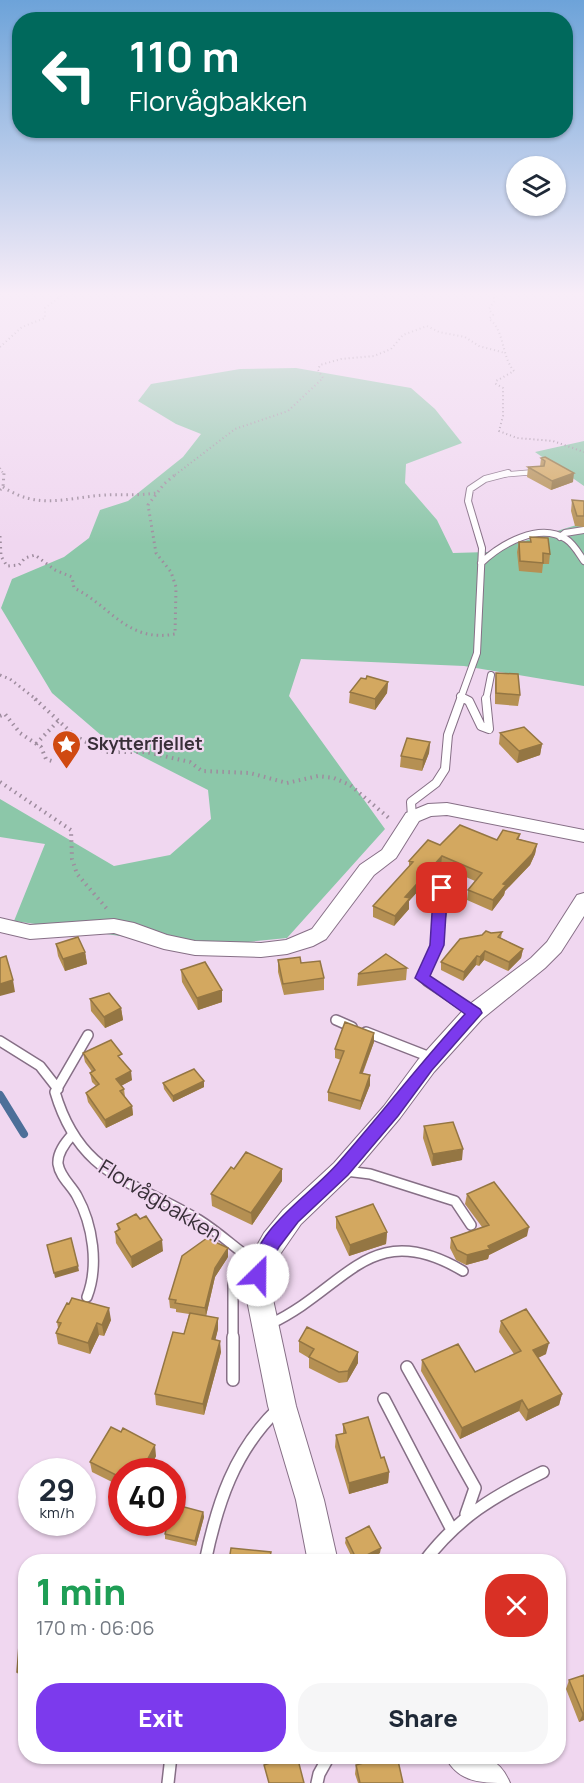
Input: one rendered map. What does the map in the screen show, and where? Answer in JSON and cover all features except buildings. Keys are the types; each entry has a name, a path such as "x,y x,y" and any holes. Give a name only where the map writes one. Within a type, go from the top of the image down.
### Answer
{"street":[{"path":"0,925 30,932 114,926 127,928 164,942 195,948 261,950 287,947 319,934 330,922 359,879 389,854 409,824 428,810 447,809 584,837"},
{"path":"321,1554 310,1500 296,1461 282,1406 258,1290 257,1263 292,1217 342,1170 474,1013 538,963 554,947 584,900"},
{"path":"471,1764 494,1783"}],"lane":[{"path":"409,824 411,802 436,783 445,769 448,735 477,653 482,548 468,501 470,489 479,481 501,473 540,472"},
{"path":"560,537 565,533 584,530"},
{"path":"480,564 510,542 542,534 568,541 584,561"},
{"path":"460,696 469,701 481,726 489,729 486,700 490,675"},
{"path":"435,885 442,888 446,896 439,913 434,955 422,978 474,1013"},
{"path":"336,1020 435,1058"},
{"path":"58,1089 88,1035"},
{"name":"Florvågbakken","path":"0,1041 40,1066 58,1089 55,1092 57,1100 72,1135 77,1145 94,1162 153,1198 212,1228 257,1263"},
{"name":"Florvågbakken","path":"72,1135 59,1152 57,1162 60,1171 79,1199 92,1241 94,1273 92,1288 87,1297"},
{"path":"342,1170 370,1174 455,1201 471,1225"},
{"path":"266,1326 295,1312 363,1262 380,1254 397,1250 412,1250 444,1260 463,1271"},
{"path":"233,1380 233,1282 257,1263"},
{"path":"407,1366 476,1488 466,1514"},
{"path":"384,1399 451,1527"},
{"path":"207,1554 222,1495 242,1451 252,1434 282,1406"},
{"path":"430,1554 451,1527 466,1514 543,1472"},
{"path":"168,1783 170,1764"},
{"path":"317,1783 325,1764"}],"path":[{"path":"0,536 1,556 7,566 20,565 26,558 35,555 55,570 72,577 74,588 85,593 103,609 144,636 165,637 176,634 176,587 171,572 156,553 148,505 164,484 235,429 288,411 323,377"},
{"path":"503,377 496,381 503,388 503,416 499,431 517,438 554,441 584,452"},
{"path":"0,468 4,472 3,486 0,490"},
{"path":"3,486 24,498 51,504 85,496 141,496 157,493"},
{"path":"0,675 10,679 60,720 75,736 105,752 146,752 190,762 202,771 250,774 287,783 318,776 334,778 350,785 409,824"},
{"path":"0,716 5,714 11,718 20,733 41,747 46,759 52,761"},
{"path":"36,744 60,720"},
{"path":"0,782 71,830 74,870 82,884 96,895 112,914 114,926"}],"green space":[{"path":"191,377 349,377 411,388 435,409 462,443 406,464 405,483 437,520 453,553 488,552 583,523 584,510 584,686 464,666 301,659 289,696 385,829 287,938 198,947 14,921 45,844 0,837 0,799 114,866 170,855 211,819 208,790 102,736 52,693 1,608 12,579 64,557 89,538 100,510 128,501 183,457 201,434 176,424 138,401 151,384"},
{"path":"584,441 584,486 535,452"}],"waterway":[{"path":"0,1095 24,1134"}],"place":[{"name":"Skytterfjellet","path":"66,770"}],"route":[{"path":"258,1275 260,1265 273,1241 292,1217 342,1170 392,1112 426,1066 474,1013 422,978 437,945 439,913 446,896 442,888"}]}
